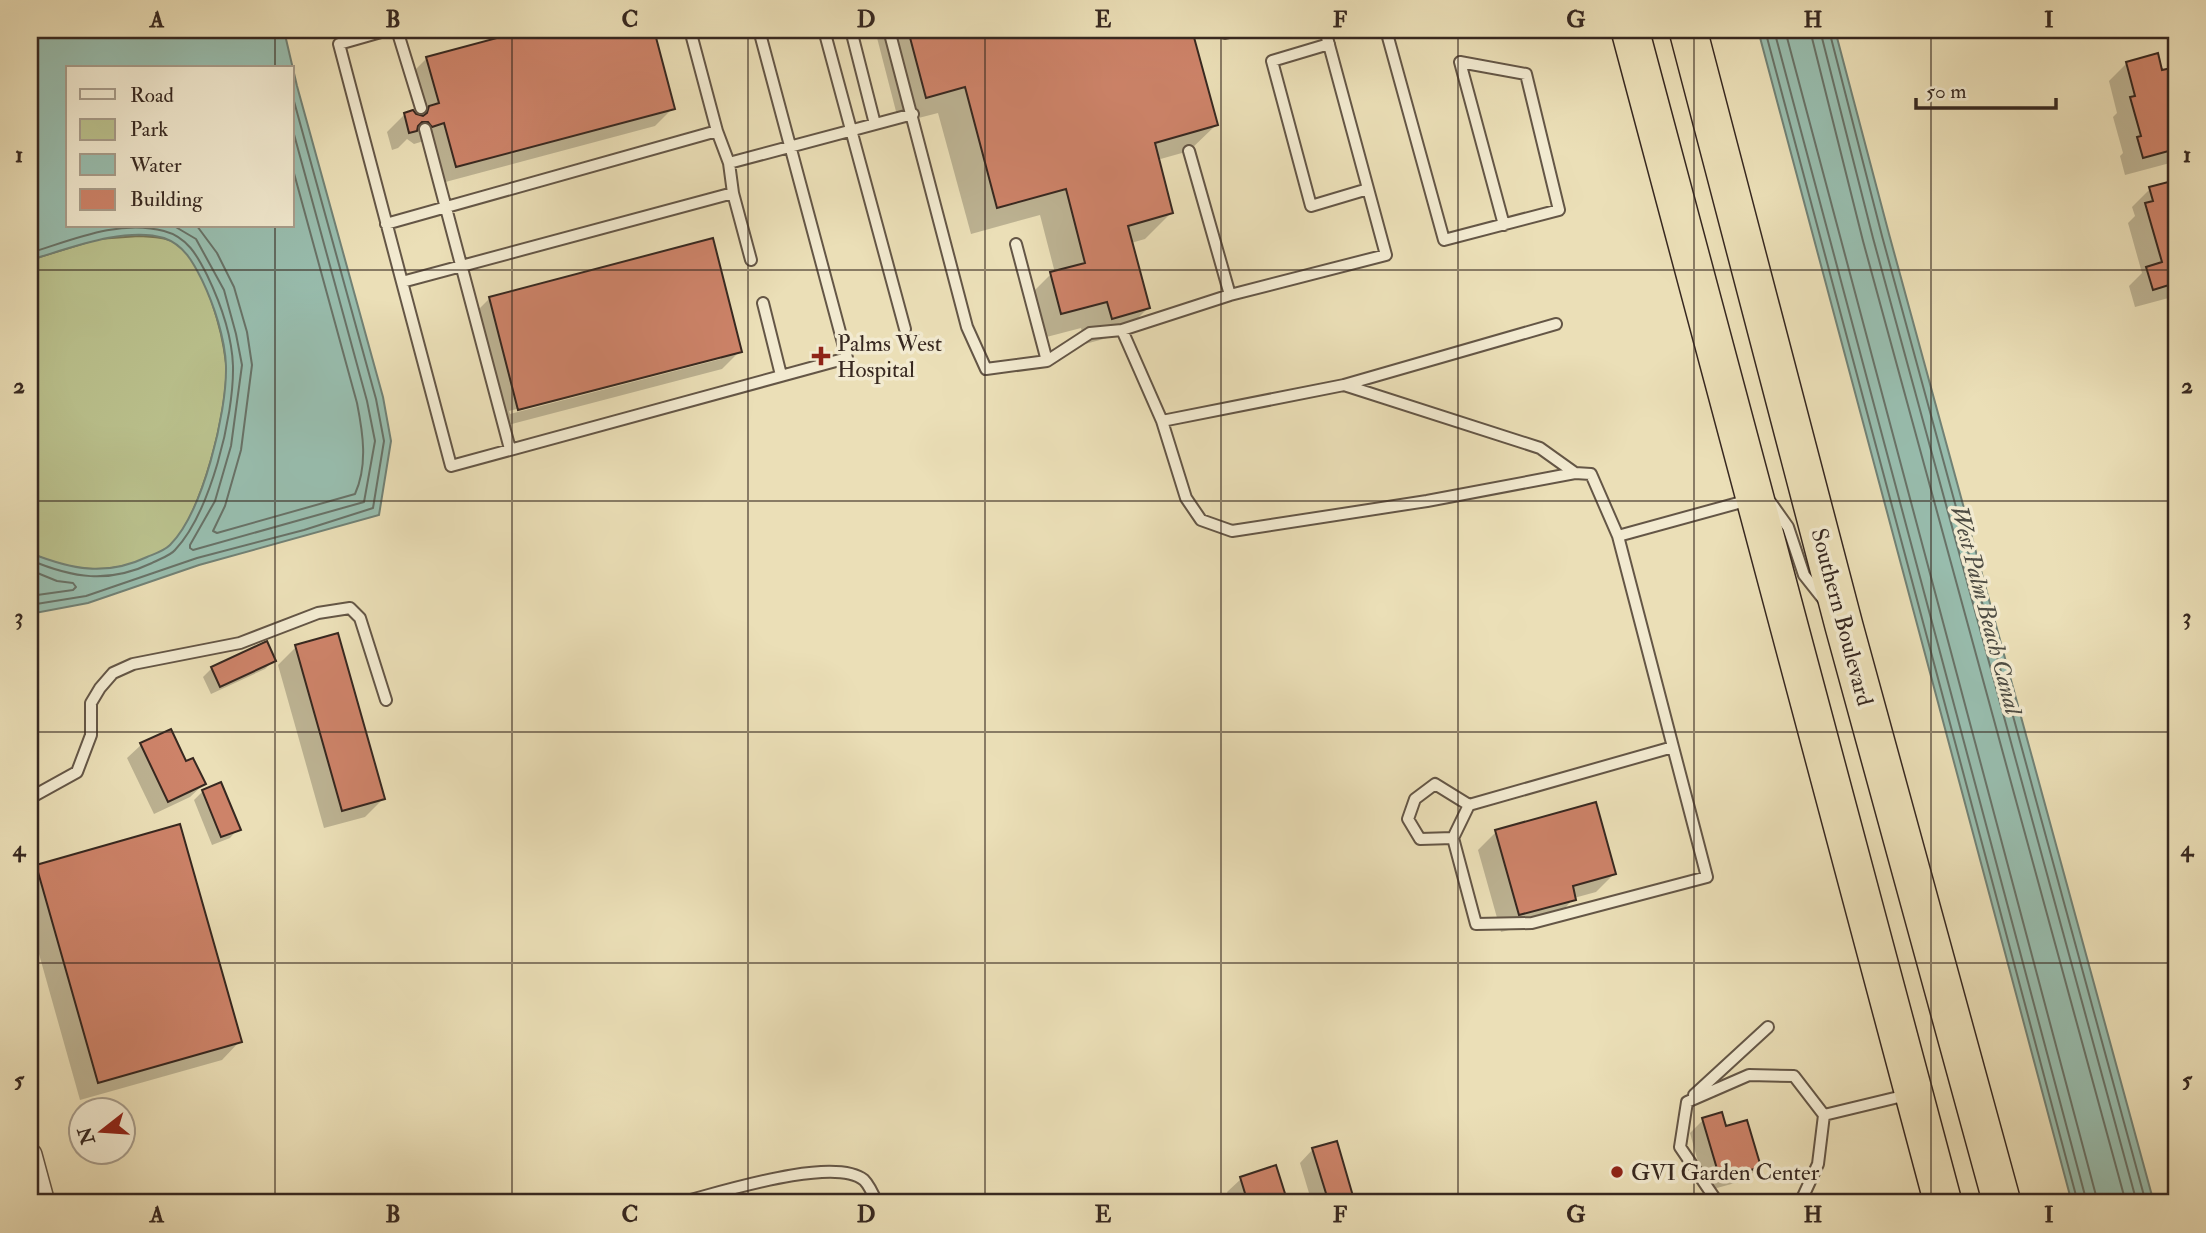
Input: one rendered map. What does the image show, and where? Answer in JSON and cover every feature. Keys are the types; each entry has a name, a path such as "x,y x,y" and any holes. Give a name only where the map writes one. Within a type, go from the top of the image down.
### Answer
{"highway":[{"path":"1630,30 1943,1203"},
{"name":"Southern Boulevard","path":"1688,30 1844,626 2002,1203"}],"street":[{"path":"30,1156 43,1203"}],"lane":[{"path":"388,30 339,44 451,466 847,358 759,30"},
{"path":"397,30 421,108"},
{"path":"690,30 717,131 729,163 733,193 751,260"},
{"path":"824,30 905,329"},
{"path":"851,30 875,124"},
{"path":"889,30 967,327 986,369 1047,361 1090,333 1122,330 1230,295 1386,255 1325,30"},
{"path":"1217,30 1224,33 1238,30"},
{"path":"1386,30 1444,240 1504,225 1559,210 1526,74 1460,62 1504,225"},
{"path":"1329,44 1272,61 1311,206 1368,190"},
{"path":"729,163 913,114"},
{"path":"425,129 510,449"},
{"path":"386,224 717,131"},
{"path":"1189,152 1230,295"},
{"path":"402,282 733,193"},
{"path":"1016,244 1047,361"},
{"path":"763,303 782,375"},
{"path":"1162,421 1344,385 1556,324"},
{"path":"1122,330 1162,421 1186,498 1201,520 1232,531 1427,501 1575,473 1591,474 1618,536 1707,877 1532,923 1476,924 1453,838 1469,805"},
{"path":"1344,385 1540,448 1575,473"},
{"path":"1618,536 1754,499 1771,502 1788,527 1804,575 1844,626"},
{"path":"30,799 77,772 91,735 91,703 113,673 134,664 240,643 318,613 350,608 360,618 386,700"},
{"path":"1453,838 1420,839 1408,819 1415,799 1435,784 1469,805 1673,747"},
{"path":"1718,1203 1680,1147 1687,1102 1768,1027"},
{"path":"1687,1102 1749,1075 1794,1076 1824,1115 1818,1164 1800,1203"},
{"path":"1824,1115 1913,1093"},
{"path":"679,1203 785,1177 817,1172 845,1172 864,1180 877,1203"}],"green space":[{"path":"139,236 163,238 180,245 200,273 217,319 226,363 218,433 191,515 167,548 143,560 118,567 91,569 61,565 30,553 30,260 98,239"}],"water":[{"path":"30,30 288,30 286,39 292,66 66,66 66,228 294,228 294,73 383,397 391,441 379,515 199,565 88,603 30,612 30,553 74,567 102,569 132,563 170,545 193,510 211,461 222,409 226,366 221,333 206,290 187,255 171,241 149,235 114,237 30,260"},
{"name":"West Palm Beach Canal","path":"1758,30 1835,30 2154,1203 2072,1203"}],"building":[{"path":"527,30 654,30 675,109 456,167 444,123 432,127 428,122 422,122 417,131 409,133 404,113 413,110 423,116 429,106 439,103 426,57"},
{"path":"908,30 1192,30 1218,125 1155,143 1173,213 1128,226 1150,308 1112,319 1107,302 1061,314 1050,272 1085,263 1066,189 997,208 965,87 926,98"},
{"path":"2158,53 2162,70 2176,67 2176,149 2143,158 2137,137 2141,136 2130,97 2135,96 2126,62"},
{"path":"2176,180 2176,296 2173,296 2169,285 2153,290 2146,267 2162,262 2145,203 2153,201 2149,187"},
{"path":"713,238 742,352 518,410 489,297"},
{"path":"338,633 385,799 342,811 295,645"},
{"path":"267,641 276,661 220,687 211,667"},
{"path":"171,729 186,761 193,758 206,784 168,802 140,743"},
{"path":"221,782 241,830 221,837 202,790"},
{"path":"1596,802 1616,874 1573,886 1576,900 1519,915 1495,830"},
{"path":"180,824 242,1042 98,1083 36,865"},
{"path":"1722,1112 1726,1126 1747,1120 1761,1167 1720,1179 1702,1118"},
{"path":"1337,1141 1355,1203 1329,1203 1312,1148"},
{"path":"1276,1165 1288,1203 1248,1203 1240,1177"}],"place":[{"name":"Palms West Hospital","path":"821,356"},
{"name":"GVI Garden Center","path":"1617,1172"}]}
